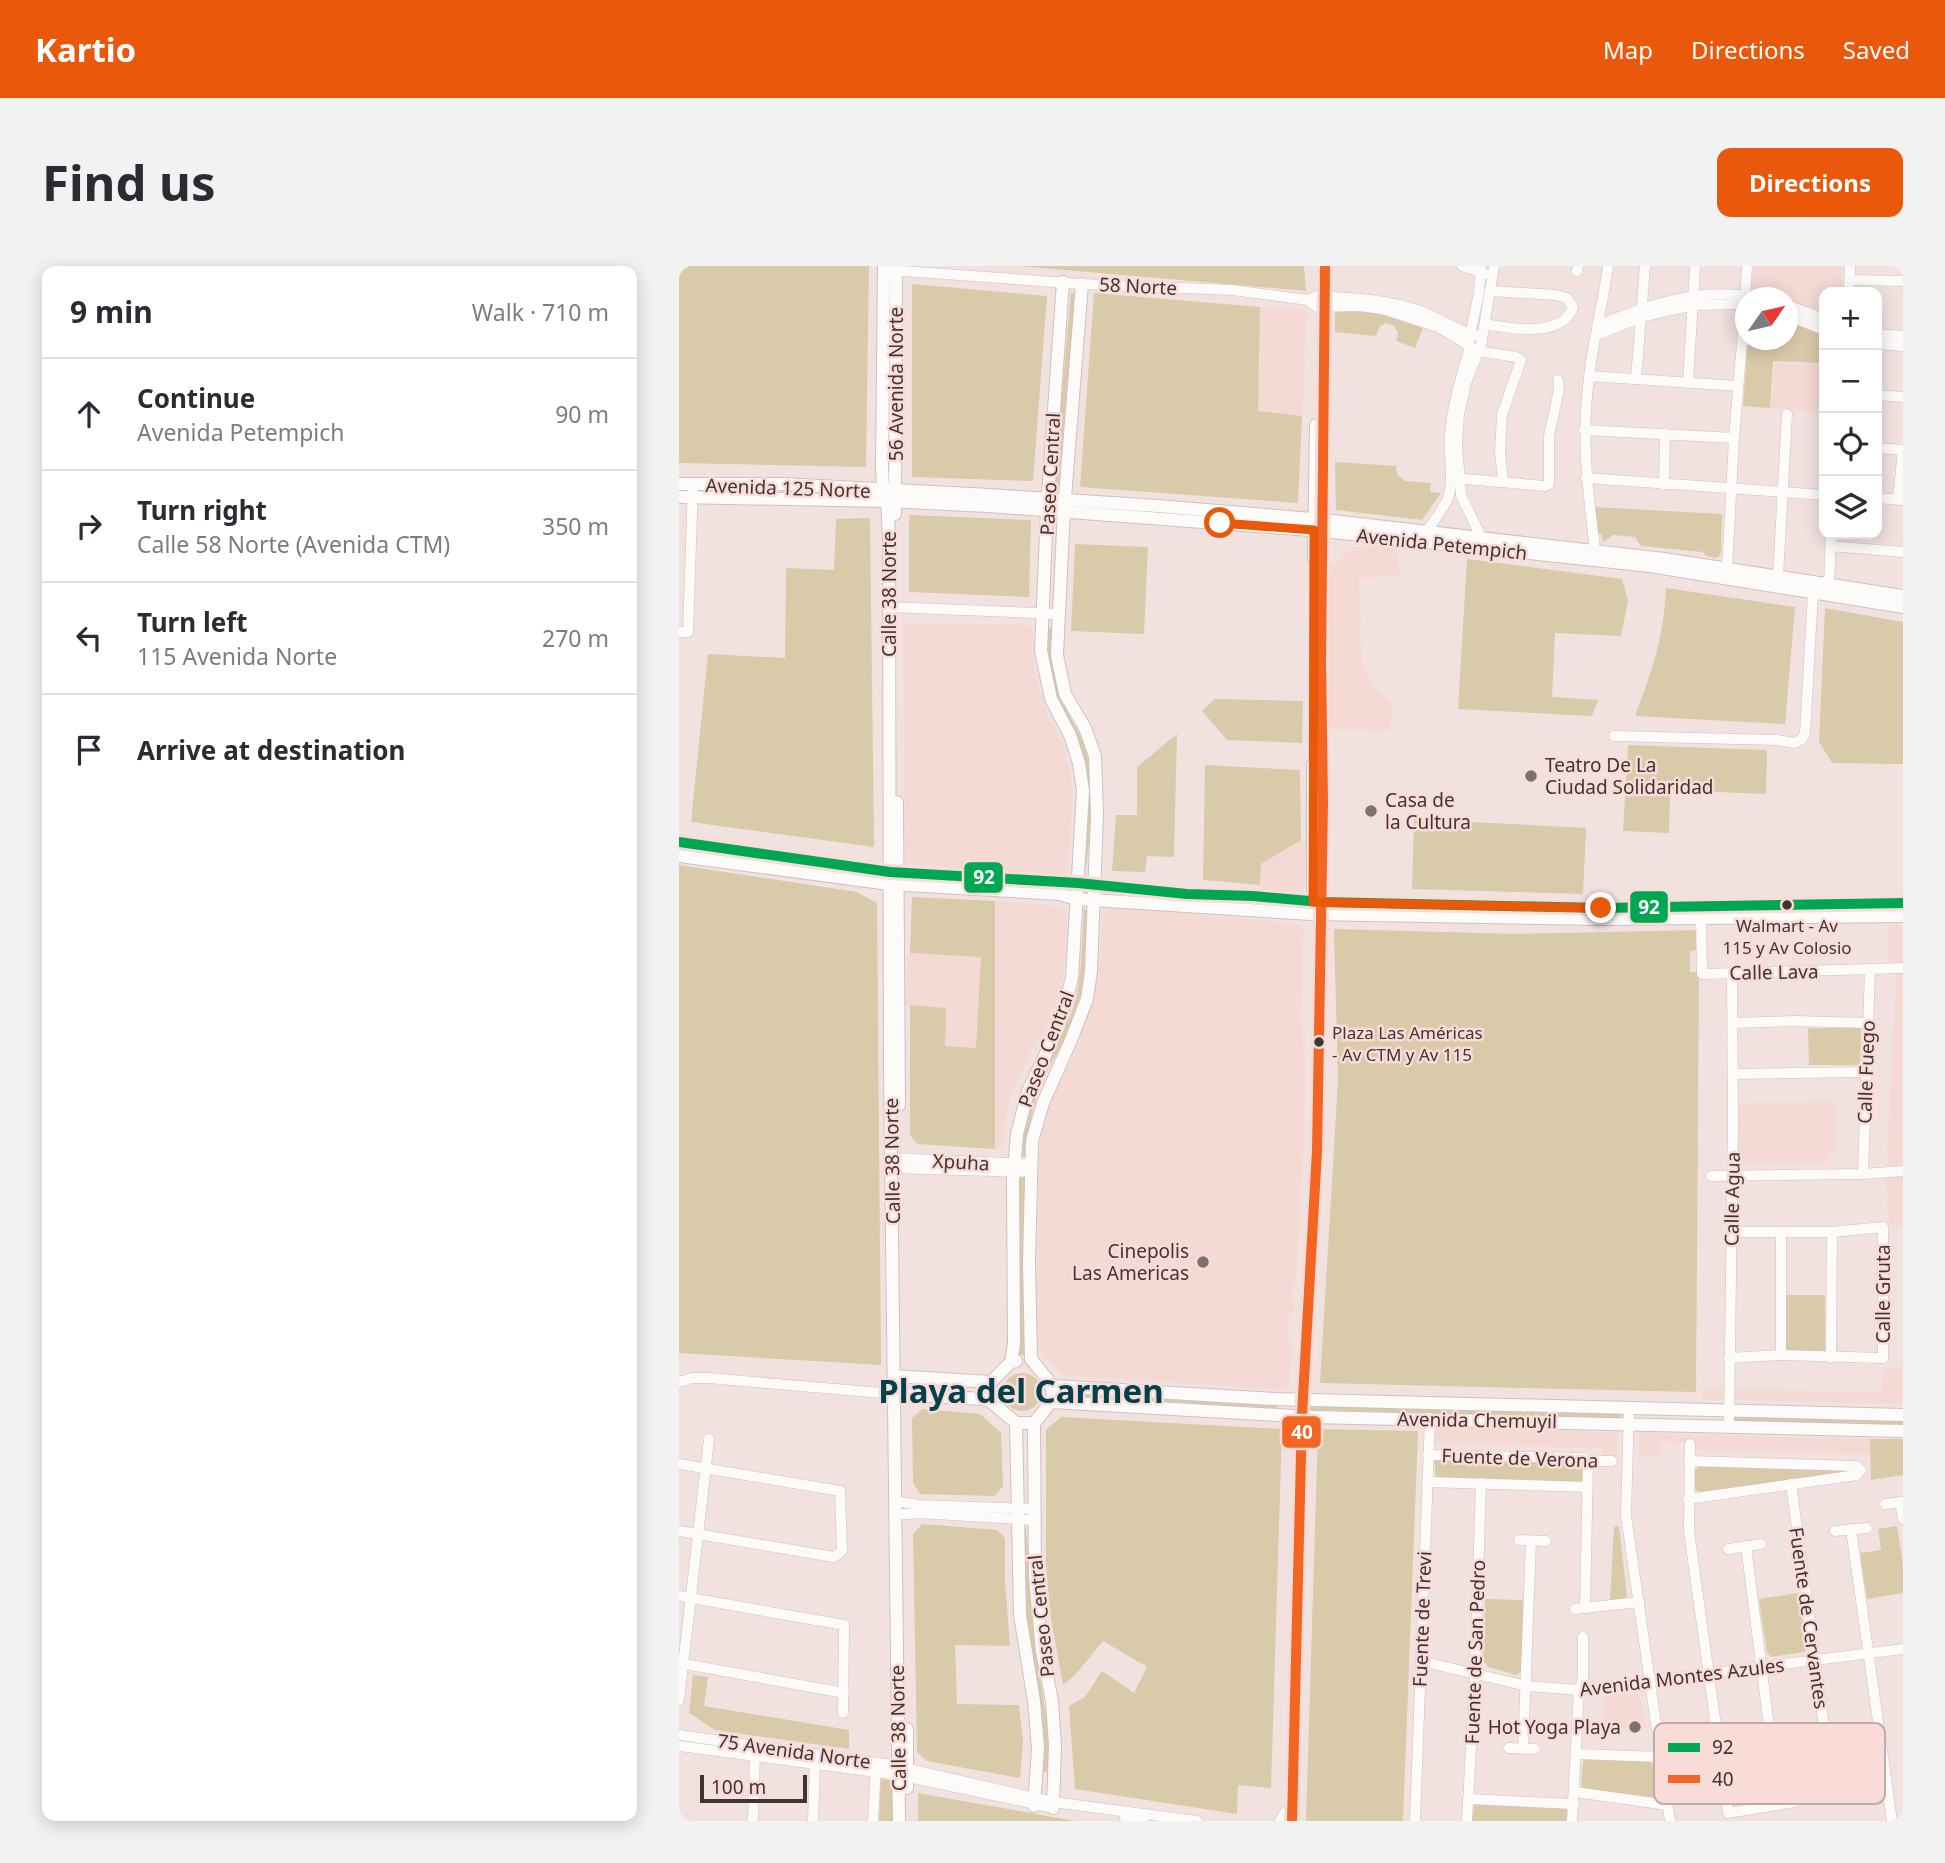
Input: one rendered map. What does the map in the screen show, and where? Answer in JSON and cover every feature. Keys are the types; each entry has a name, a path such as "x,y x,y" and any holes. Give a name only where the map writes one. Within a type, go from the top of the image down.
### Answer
{"main road":[{"path":"1285,1819 1299,1415 1317,1151 1317,266"},
{"path":"1318,301 1325,266"},
{"name":"56 Avenida Norte","path":"833,486 841,483 877,482 882,467 890,268"},
{"name":"56 Avenida Norte","path":"890,268 891,496"},
{"name":"Paseo Central","path":"1011,1362 1014,1344 1014,1168 1017,1134 1028,1091 1059,1026 1072,978 1083,791 1079,763 1070,735 1051,699 1041,651 1047,504 1063,282"},
{"name":"Paseo Central","path":"1031,1359 1032,1141 1043,1103 1072,1040 1087,999 1091,971 1097,816 1095,756 1085,728 1065,694 1057,655 1065,505 1082,284"},
{"name":"56 Avenida Norte","path":"882,467 891,496"},
{"name":"Avenida 125 Norte","path":"679,484 694,491 891,496"},
{"name":"Avenida 125 Norte","path":"679,497 694,491 833,486 891,496"},
{"name":"Avenida Petempich","path":"891,496 1065,505 1426,532 1595,550 1903,596"},
{"name":"Calle 38 Norte","path":"891,496 899,1501 903,1772 907,1821"},
{"name":"Avenida Petempich","path":"1319,525 1650,566 1903,607"},
{"path":"679,842 894,878 1078,883 1317,908 1601,908 1903,903"},
{"path":"679,856 1059,894 1077,899 1601,919 1903,916"},
{"path":"898,1394 990,1401 1016,1423 1034,1423 1052,1402 1052,1386 1031,1359 1011,1362 991,1382 990,1401"},
{"path":"898,1377 991,1382"},
{"name":"Avenida Chemuyil","path":"1052,1386 1300,1399 1903,1415"},
{"name":"Avenida Chemuyil","path":"1052,1402 1299,1415 1903,1431"},
{"name":"Paseo Central","path":"1016,1423 1020,1615 1034,1701 1038,1748 1035,1802"},
{"name":"Paseo Central","path":"1034,1423 1035,1578 1042,1651 1052,1701 1055,1745 1053,1805"},
{"name":"Calle 38 Norte","path":"899,1821 903,1772"}],"street":[{"path":"1462,266 1493,271 1485,324 1475,342"},
{"path":"1595,550 1584,429 1589,376 1608,266"},
{"path":"1636,379 1645,266"},
{"path":"1688,383 1695,266"},
{"path":"1746,287 1747,266"},
{"path":"1849,287 1850,266"},
{"name":"58 Norte","path":"890,268 1082,284 1233,290 1318,301 1382,305 1434,316 1475,342 1521,360 1502,415 1500,429 1503,481"},
{"path":"1426,532 1447,499 1454,478 1459,414 1475,342 1480,270"},
{"path":"1849,280 1903,281"},
{"path":"1485,324 1523,329 1539,328 1560,322 1573,307 1567,298 1556,295 1491,291"},
{"path":"1598,330 1643,312 1694,300 1735,302"},
{"path":"1798,309 1819,317"},
{"path":"1798,319 1819,328"},
{"path":"1882,334 1903,336"},
{"path":"1882,344 1903,346"},
{"path":"1727,569 1741,350"},
{"path":"1589,376 1738,386"},
{"path":"1454,478 1545,486 1549,484 1549,436 1559,390 1558,380"},
{"path":"1882,395 1903,397"},
{"path":"1778,577 1787,414"},
{"path":"1584,429 1734,438"},
{"path":"1664,485 1665,433"},
{"path":"1882,448 1903,450 1901,500 1882,498"},
{"path":"1454,478 1482,539"},
{"path":"1587,478 1819,495"},
{"path":"679,632 688,632 694,491"},
{"path":"1829,585 1831,539"},
{"path":"1830,547 1903,552"},
{"path":"1614,736 1777,740 1795,743 1802,739 1805,733 1813,593"},
{"path":"893,608 1058,614"},
{"name":"Calle Lava","path":"1701,918 1702,974 1903,968"},
{"name":"Calle Fuego","path":"1863,1174 1870,970"},
{"name":"Calle Agua","path":"1729,1426 1734,1023 1732,973"},
{"path":"1734,1023 1867,1023"},
{"path":"1733,1074 1866,1072"},
{"name":"Xpuha","path":"896,1163 1030,1168"},
{"path":"1711,1175 1863,1174 1903,1171"},
{"name":"Calle Gruta","path":"1729,1358 1781,1355 1883,1358 1883,1227 1832,1232 1732,1232"},
{"path":"1781,1232 1781,1355"},
{"path":"1831,1358 1832,1232"},
{"path":"679,1382 692,1378 709,1378 898,1394"},
{"path":"1629,1408 1626,1514 1656,1723"},
{"name":"Fuente de Trevi","path":"1416,1821 1430,1418"},
{"path":"679,1700 680,1663 691,1598 709,1439"},
{"path":"1690,1444 1689,1531 1716,1723"},
{"name":"Fuente de Verona","path":"1428,1455 1584,1458 1588,1464 1595,1461 1612,1461"},
{"path":"1688,1499 1857,1475 1861,1470 1856,1466 1689,1461"},
{"path":"679,1464 840,1491 842,1551 834,1557 679,1531"},
{"path":"1588,1464 1580,1609 1639,1602"},
{"name":"Fuente de Verona","path":"1427,1482 1588,1487"},
{"name":"Fuente de San Pedro","path":"1467,1821 1481,1483"},
{"name":"Fuente de Cervantes","path":"1791,1484 1823,1723"},
{"path":"899,1501 1016,1514"},
{"path":"1885,1504 1901,1502 1903,1519"},
{"path":"900,1515 1033,1514"},
{"path":"1835,1531 1867,1528"},
{"path":"1851,1529 1878,1723"},
{"path":"1520,1540 1546,1541"},
{"path":"1523,1749 1531,1541"},
{"path":"1728,1549 1761,1544"},
{"path":"1746,1546 1768,1723"},
{"path":"679,1596 844,1625 843,1713"},
{"path":"1572,1821 1579,1690 1583,1679 1583,1637"},
{"name":"Avenida Montes Azules","path":"1420,1661 1527,1686 1579,1690 1903,1649"},
{"path":"680,1663 843,1693"},
{"name":"75 Avenida Norte","path":"679,1735 756,1745 903,1772 1035,1802 1143,1821"},
{"path":"753,1821 756,1745"},
{"name":"75 Avenida Norte","path":"679,1746 815,1764 876,1767"},
{"path":"1509,1748 1535,1749"},
{"path":"1577,1754 1654,1757"},
{"path":"813,1821 815,1764"},
{"path":"873,1821 876,1767"},
{"path":"1885,1772 1892,1821"},
{"path":"1575,1792 1654,1803"},
{"path":"1468,1800 1574,1804"},
{"path":"1661,1804 1668,1805 1670,1821"},
{"path":"1727,1804 1728,1814 1784,1804"},
{"name":"75 Avenida Norte","path":"1053,1805 1197,1821"}],"shaded area":[{"path":"679,266 869,266 866,467 679,463"},
{"path":"1019,266 1304,266 1306,291"},
{"path":"1753,266 1843,266 1841,287 1819,287 1819,312 1798,304 1798,287 1751,287"},
{"path":"912,284 1047,296 1033,481 912,477"},
{"path":"1071,292 1075,294 1057,487 1054,484"},
{"path":"1094,293 1260,307 1258,411 1302,416 1298,503 1080,487"},
{"path":"1260,307 1307,309 1302,416 1258,412"},
{"path":"1335,311 1369,311 1424,325 1415,348 1396,341 1398,333 1394,326 1386,323 1380,326 1376,336 1335,332"},
{"path":"1798,325 1819,332 1819,363 1773,361 1770,408 1743,406 1747,350 1798,350"},
{"path":"1774,363 1819,365 1819,411 1771,409"},
{"path":"1335,462 1396,466 1397,475 1406,481 1431,483 1430,492 1441,493 1422,520 1336,510"},
{"path":"1594,507 1722,514 1721,553 1717,558 1706,556 1703,552 1641,546 1635,537 1613,535 1603,542 1601,534 1597,534"},
{"path":"909,515 1031,520 1029,597 909,592"},
{"path":"870,518 874,847 691,822 708,654 785,658 786,568 834,570 836,519"},
{"path":"1075,544 1148,547 1144,634 1071,631"},
{"path":"1396,546 1400,574 1359,579 1362,664 1374,689 1392,703 1390,731 1328,729 1329,568 1354,547"},
{"path":"1467,559 1622,579 1628,601 1621,636 1555,633 1552,697 1598,700 1592,716 1458,709"},
{"path":"1666,588 1795,607 1785,724 1635,716 1656,654 1663,622"},
{"path":"1825,608 1903,622 1903,764 1832,763 1819,742"},
{"path":"903,624 1028,625 1033,631 1034,666 1039,690 1050,721 1061,741 1071,774 1073,797 1068,871 1064,876 905,864"},
{"path":"1049,627 1053,630 1055,678 1066,709 1084,743 1091,771 1092,814 1086,868 1089,795 1087,771 1052,682 1046,645"},
{"path":"1215,699 1303,701 1302,743 1227,740 1202,711"},
{"path":"1177,734 1174,857 1147,856 1145,872 1112,871 1116,815 1137,815 1137,767"},
{"path":"1628,745 1767,750 1766,794 1670,790 1669,833 1623,831"},
{"path":"1205,765 1300,770 1301,840 1261,864 1260,885 1203,880"},
{"path":"1414,819 1586,828 1583,894 1412,889"},
{"path":"1301,840 1306,840 1304,893 1261,892 1261,864"},
{"path":"679,865 857,892 877,903 881,1365 679,1353"},
{"path":"912,897 995,901 995,1149 917,1144 910,1135 910,1005 946,1008 945,1046 976,1048 981,957 910,953"},
{"path":"995,901 1065,907 1067,911 1066,958 1057,1000 1047,1027 1031,1050 1013,1090 1005,1119 1002,1149 995,1149"},
{"path":"1111,906 1300,924 1303,927 1301,1022 1305,1057 1304,1133 1296,1283 1292,1287 1291,1298 1294,1299 1294,1311 1289,1317 1289,1341 1292,1346 1289,1385 1283,1390 1061,1375 1036,1347 1039,1153 1045,1112 1079,1042 1098,973 1103,915"},
{"path":"1084,908 1088,912 1086,953 1078,1006 1040,1089 1030,1121 1025,1156 1022,1157 1023,1133 1032,1096 1070,1017 1077,995"},
{"path":"1889,924 1903,926 1903,1226 1889,1226 1886,1182 1896,975 1896,962 1889,962"},
{"path":"1334,929 1516,934 1698,930 1698,950 1690,951 1690,972 1699,972 1696,1392 1320,1383 1338,1080"},
{"path":"907,953 981,956 976,1048 945,1047 945,1008 905,1005"},
{"path":"1808,1028 1861,1028 1860,1065 1809,1065"},
{"path":"1836,1101 1836,1151 1827,1151 1827,1163 1738,1164 1739,1103"},
{"path":"1020,1177 1025,1177 1025,1355 1019,1355"},
{"path":"1784,1295 1825,1295 1825,1351 1786,1351"},
{"path":"1883,1367 1903,1368 1903,1404 1702,1399 1702,1387 1882,1393"},
{"path":"1022,1373 1035,1379 1041,1392 1035,1405 1022,1411 1009,1405 1003,1392 1009,1379"},
{"path":"1058,1393 1274,1404 1278,1406 1057,1396"},
{"path":"1308,1405 1622,1415 1621,1418 1312,1410"},
{"path":"922,1409 980,1414 1001,1433 1003,1486 995,1496 920,1494 913,1483 912,1418"},
{"path":"1061,1417 1282,1429 1271,1788 1238,1785 1237,1814 1075,1789 1069,1706 1085,1697 1102,1671 1134,1693 1147,1667 1103,1641 1075,1675 1063,1685 1051,1619 1046,1564 1046,1430"},
{"path":"1732,1418 1903,1421 1903,1426 1735,1421"},
{"path":"1439,1426 1618,1433 1616,1459 1602,1458 1602,1448 1435,1443 1435,1430"},
{"path":"1318,1429 1418,1431 1403,1821 1306,1821"},
{"path":"1640,1433 1870,1439 1870,1454 1695,1451 1695,1443 1660,1442 1660,1455 1638,1455"},
{"path":"1870,1439 1903,1439 1903,1475 1871,1480"},
{"path":"1436,1458 1582,1463 1583,1481 1436,1477"},
{"path":"1700,1466 1856,1468 1856,1471 1699,1493 1694,1487 1695,1470"},
{"path":"922,1524 997,1530 1005,1538 1010,1646 955,1645 957,1704 1019,1705 1023,1742 1020,1778 927,1761 917,1752 913,1534"},
{"path":"1619,1526 1627,1595 1625,1598 1610,1600 1614,1527"},
{"path":"1897,1526 1903,1564 1903,1593 1867,1599 1860,1553 1881,1550 1878,1529"},
{"path":"1026,1527 1035,1649 1048,1727 1048,1772 1043,1772 1041,1706 1028,1634 1024,1588 1023,1530"},
{"path":"1798,1593 1807,1648 1804,1652 1771,1657 1767,1653 1759,1599"},
{"path":"1485,1599 1523,1600 1522,1671 1516,1675 1488,1667 1483,1659"},
{"path":"693,1675 708,1677 704,1706 849,1730 849,1749 715,1730 689,1713"},
{"path":"1639,1693 1647,1728 1605,1729 1605,1696"},
{"path":"1583,1761 1650,1761 1654,1771 1654,1798 1585,1789 1581,1785"},
{"path":"881,1779 893,1781 894,1821 879,1821"},
{"path":"918,1793 1075,1821 918,1821"},
{"path":"1474,1806 1565,1807 1568,1811 1566,1821 1472,1821"}],"transit line":[{"name":"40","path":"1292,1821 1302,1415 1317,1151 1323,803 1321,661 1325,266"},
{"name":"92","path":"679,842 890,872 1321,902 1601,908 1903,903"}],"place":[{"name":"Teatro De La Ciudad Solidaridad","path":"1531,776"},
{"name":"Casa de la Cultura","path":"1371,811"},
{"name":"Walmart - Av 115 y Av Colosio","path":"1787,905"},
{"name":"Plaza Las Américas - Av CTM y Av 115","path":"1319,1042"},
{"name":"Cinepolis Las Americas","path":"1203,1262"},
{"name":"Hot Yoga Playa","path":"1635,1727"}],"district":[{"name":"Playa del Carmen","path":"1021,1391"}],"route":[{"path":"1220,523 1314,530 1313,902 1601,908"}]}
